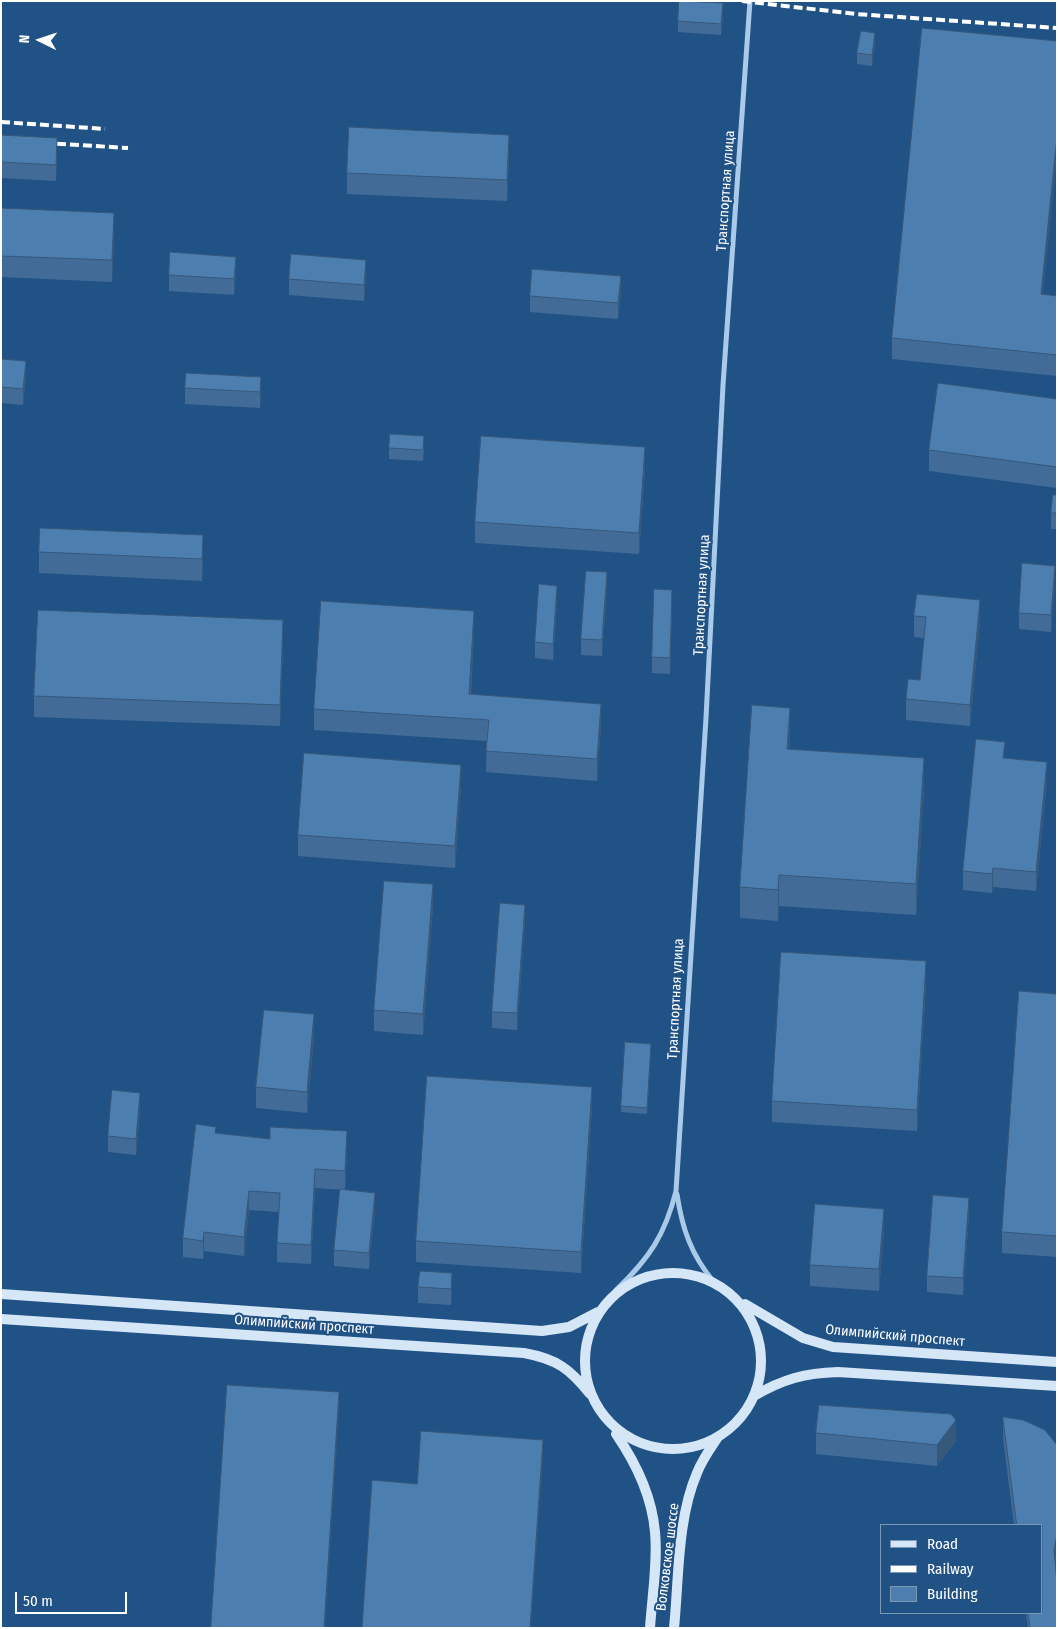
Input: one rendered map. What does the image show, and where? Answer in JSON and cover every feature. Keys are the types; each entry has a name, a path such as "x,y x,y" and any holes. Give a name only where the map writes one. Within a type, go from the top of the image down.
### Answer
{"main road":[{"path":"682,1275 714,1282 731,1292 742,1302 754,1320 761,1348 761,1365 754,1396 746,1411 738,1422 718,1437 696,1444 668,1448 639,1443 626,1438 611,1427 603,1418 590,1394 585,1369 585,1354 591,1329 598,1312 616,1290 627,1282 654,1276 682,1275"},
{"name":"Олимпийский проспект","path":"1,1294 542,1331 569,1327 598,1312"},
{"name":"Олимпийский проспект","path":"742,1302 803,1338 833,1346 1057,1362"},
{"name":"Олимпийский проспект","path":"1,1319 524,1353 542,1356 564,1367 577,1378 590,1394"},
{"path":"754,1396 774,1384 789,1378 838,1372 1057,1386"},
{"name":"Волковское шоссе","path":"611,1427 637,1468 652,1514 655,1548 650,1628"},
{"name":"Волковское шоссе","path":"674,1628 684,1520 696,1475 718,1437"}],"street":[{"name":"Транспортная улица","path":"616,1290 639,1268 654,1248 665,1228 676,1191 707,709 723,385 750,1"},
{"name":"Транспортная улица","path":"676,1191 683,1229 690,1246 697,1261 714,1282"}],"building":[{"path":"679,1 723,3 721,24 678,21"},
{"path":"922,28 1057,41 1057,137 1041,294 1057,296 1057,355 892,338"},
{"path":"861,31 875,33 872,55 857,53"},
{"path":"349,127 509,135 507,180 347,173"},
{"path":"1,135 57,138 56,165 1,162"},
{"path":"1,208 114,213 112,260 1,256"},
{"path":"170,252 236,257 234,279 169,275"},
{"path":"291,254 366,260 364,285 289,279"},
{"path":"532,269 621,276 618,303 530,296"},
{"path":"1,359 26,361 23,389 1,387"},
{"path":"186,373 261,377 260,392 185,388"},
{"path":"938,383 1057,399 1057,467 929,450"},
{"path":"390,434 424,436 423,450 389,448"},
{"path":"481,436 645,447 639,533 475,522"},
{"path":"1053,495 1057,495 1057,513 1051,513"},
{"path":"40,528 203,535 202,559 39,552"},
{"path":"1022,563 1055,566 1051,615 1019,613"},
{"path":"586,571 607,572 602,640 581,639"},
{"path":"539,584 557,586 553,644 535,642"},
{"path":"654,589 672,590 670,658 652,657"},
{"path":"917,594 980,600 970,705 906,699 908,679 920,680 926,617 914,616"},
{"path":"321,601 474,611 469,694 601,704 597,759 486,751 489,720 314,709"},
{"path":"38,610 283,620 280,705 34,696"},
{"path":"752,705 790,708 787,749 924,758 916,884 779,875 778,890 740,887"},
{"path":"976,739 1005,742 1003,758 1047,762 1036,872 993,868 992,874 963,871"},
{"path":"304,753 461,765 455,846 298,835"},
{"path":"384,881 433,884 423,1014 374,1010"},
{"path":"500,903 525,905 517,1013 492,1012"},
{"path":"781,952 926,961 917,1110 772,1101"},
{"path":"1019,991 1057,994 1057,1236 1002,1232"},
{"path":"264,1010 314,1014 307,1092 256,1087"},
{"path":"625,1042 651,1044 647,1108 621,1106"},
{"path":"427,1076 592,1087 581,1252 416,1241"},
{"path":"112,1090 140,1093 136,1139 108,1136"},
{"path":"196,1124 216,1127 215,1133 270,1139 270,1127 347,1131 345,1171 315,1169 311,1245 277,1243 280,1193 249,1191 244,1237 204,1232 203,1241 183,1238"},
{"path":"340,1189 375,1193 369,1253 334,1250"},
{"path":"933,1195 969,1198 963,1278 927,1276"},
{"path":"815,1204 884,1209 879,1269 810,1265"},
{"path":"420,1271 452,1273 451,1289 418,1287"},
{"path":"227,1385 339,1392 324,1628 211,1628"},
{"path":"819,1405 951,1414 956,1420 937,1445 816,1433"},
{"path":"1003,1417 1023,1420 1045,1430 1057,1445 1057,1534 1054,1550 1057,1583 1057,1628 1030,1628 1028,1614 1043,1614 1043,1524 1017,1524"},
{"path":"421,1431 543,1440 530,1628 362,1628 372,1480 417,1484"}],"railway":[{"path":"742,1 856,14 1057,28"},
{"path":"1,122 105,129"},
{"path":"44,143 128,148"}]}
